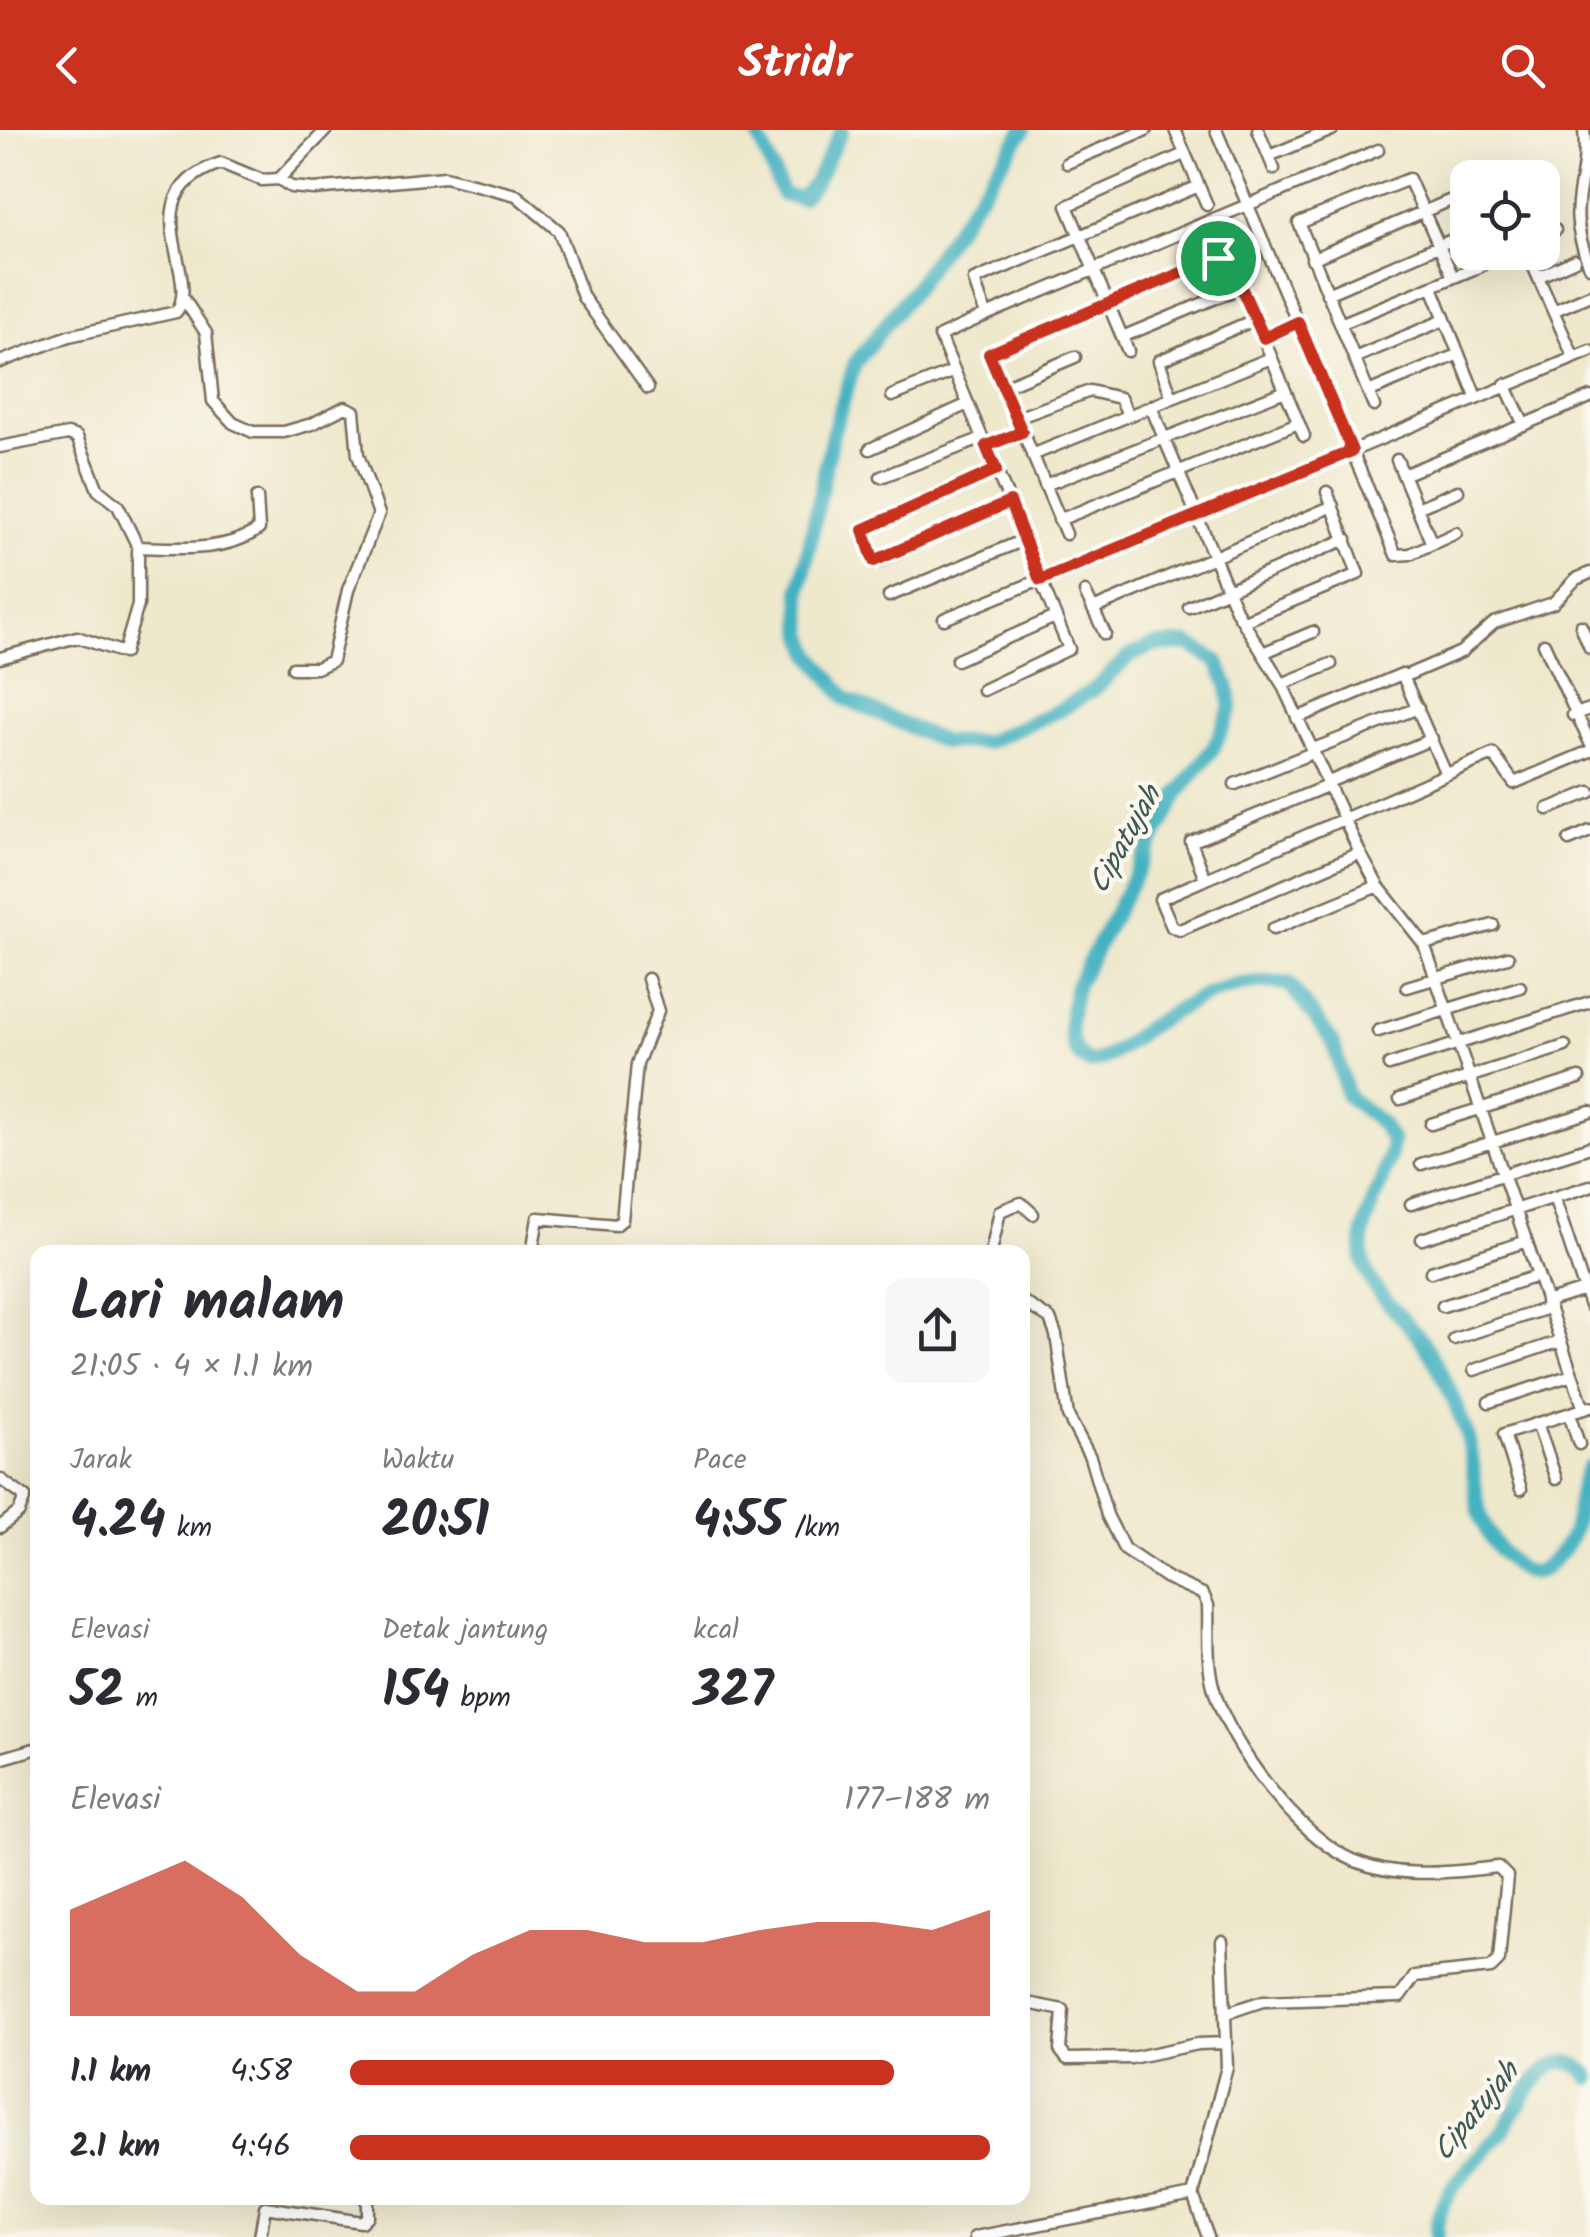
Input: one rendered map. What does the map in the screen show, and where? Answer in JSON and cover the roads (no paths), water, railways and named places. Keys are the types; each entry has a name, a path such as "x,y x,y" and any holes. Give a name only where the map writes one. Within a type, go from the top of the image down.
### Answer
{"street":[{"path":"279,179 326,130"},
{"path":"1068,163 1146,130"},
{"path":"1175,130 1207,205"},
{"path":"1216,130 1396,556 1456,533"},
{"path":"1258,130 1274,169"},
{"path":"1268,156 1332,130"},
{"path":"1584,130 1584,163 1574,218 1590,267"},
{"path":"983,690 1068,652 941,334 1378,150"},
{"path":"1128,351 1068,203 1184,154"},
{"path":"293,668 317,668 332,660 348,590 378,524 376,500 356,446 354,410 345,406 312,424 284,432 253,432 233,423 213,401 206,333 184,298 172,218 182,190 219,163 262,180 279,179 294,188 445,177 516,196 559,231 582,297 648,388"},
{"path":"1374,406 1298,225 1407,178 1453,277"},
{"path":"986,315 974,280 1199,186"},
{"path":"1312,258 1450,200"},
{"path":"1327,294 1450,240"},
{"path":"1220,241 1304,436"},
{"path":"1066,534 985,350 1226,254"},
{"path":"1538,277 1575,260"},
{"path":"1340,324 1470,270"},
{"path":"1535,270 1574,358"},
{"path":"1122,337 1242,287"},
{"path":"1432,287 1476,397"},
{"path":"1553,311 1590,295"},
{"path":"0,362 69,336 170,316 184,298"},
{"path":"1172,398 1159,361 1256,319"},
{"path":"1354,358 1444,320"},
{"path":"1264,338 1298,322"},
{"path":"944,619 1590,351"},
{"path":"1368,392 1459,354"},
{"path":"1001,388 1076,357"},
{"path":"1032,455 1271,358"},
{"path":"892,396 954,371"},
{"path":"1506,384 1524,425"},
{"path":"1018,418 1090,391 1120,397 1129,416"},
{"path":"1046,485 1165,442 1285,391"},
{"path":"1403,475 1590,397"},
{"path":"870,449 968,404"},
{"path":"1151,407 1228,590 1282,684 1360,854 1378,886 1424,944 1512,1210 1587,1408 1504,1434 1521,1489"},
{"path":"1059,520 1298,423"},
{"path":"880,477 1022,432"},
{"path":"0,658 78,637 125,652 138,605 138,547 118,506 98,490 77,437 68,434 1,443"},
{"path":"1396,460 1432,544"},
{"path":"996,470 863,530 874,560 1010,502"},
{"path":"1417,508 1458,491"},
{"path":"1244,622 1357,575 1327,492"},
{"path":"138,547 199,547 248,536 259,529 257,497"},
{"path":"1093,609 1333,506"},
{"path":"1188,607 1346,539"},
{"path":"889,596 1024,540"},
{"path":"1297,718 1460,652 1494,623 1553,603 1576,579 1590,573"},
{"path":"1085,592 1105,634"},
{"path":"958,660 1055,618"},
{"path":"1581,626 1590,648"},
{"path":"1265,652 1313,632"},
{"path":"1360,854 1175,930 1160,896 1494,754 1514,783 1590,747 1544,644"},
{"path":"1282,684 1331,664"},
{"path":"1405,676 1446,774"},
{"path":"1235,784 1418,708"},
{"path":"1574,715 1590,709"},
{"path":"1204,876 1190,843 1432,739"},
{"path":"1548,810 1590,792"},
{"path":"1569,840 1590,831"},
{"path":"1273,929 1378,886"},
{"path":"1424,944 1493,925"},
{"path":"1407,987 1508,957"},
{"path":"533,1245 538,1218 616,1224 622,1220 637,1064 658,1009 648,979"},
{"path":"1378,1032 1520,987"},
{"path":"1390,1065 1590,1002"},
{"path":"1400,1099 1565,1046"},
{"path":"1430,1124 1579,1078"},
{"path":"1421,1164 1590,1112"},
{"path":"1411,1204 1590,1147"},
{"path":"1422,1239 1589,1189"},
{"path":"1554,1197 1590,1306"},
{"path":"992,1245 1000,1210 1020,1204 1033,1214"},
{"path":"1432,1272 1524,1242"},
{"path":"1444,1306 1537,1276"},
{"path":"1454,1339 1587,1289"},
{"path":"1030,1305 1050,1319 1068,1416 1090,1457 1107,1514 1124,1549 1167,1578 1203,1594 1208,1605 1213,1688 1248,1758 1294,1814 1331,1848 1355,1860 1400,1872 1438,1874 1498,1867 1507,1876 1499,1960 1492,1968 1415,1976 1398,1998 1263,2001 1227,2013"},
{"path":"1474,1370 1560,1341"},
{"path":"1489,1402 1572,1374"},
{"path":"1568,1414 1579,1444"},
{"path":"1537,1424 1556,1480"},
{"path":"0,1479 25,1497"},
{"path":"25,1497 30,1495"},
{"path":"0,1527 20,1512 25,1497"},
{"path":"0,1759 30,1750"},
{"path":"1208,2237 1193,2195 1223,2096 1227,2013 1222,1941"},
{"path":"1030,2004 1063,2010 1060,2050 1067,2059 1130,2058 1198,2044 1227,2043"},
{"path":"975,2237 1039,2231 1193,2195"},
{"path":"260,2237 264,2207 360,2222 367,2216 367,2205"}],"waterway":[{"name":"Cipatujah","path":"756,130 783,195 801,198 815,183 842,130"},
{"name":"Cipatujah","path":"1024,130 916,286 855,363 832,436 800,592 804,634 812,655 846,699 944,742 986,742 1060,710 1096,688 1128,657 1154,645 1188,644 1217,661 1228,686 1231,708 1214,747 1178,794 1076,986 1070,1029 1075,1049 1090,1063 1109,1056 1156,1022 1204,996 1253,983 1289,984 1333,1042 1347,1096 1381,1123 1392,1141 1365,1228 1362,1243 1366,1271 1379,1294 1424,1344 1441,1373 1469,1444 1485,1528 1519,1569 1538,1572 1564,1548 1575,1525 1580,1491 1590,1466"},
{"name":"Cipatujah","path":"1436,2237 1437,2221 1449,2193 1500,2134 1538,2078 1563,2062 1576,2065 1590,2078"}]}
